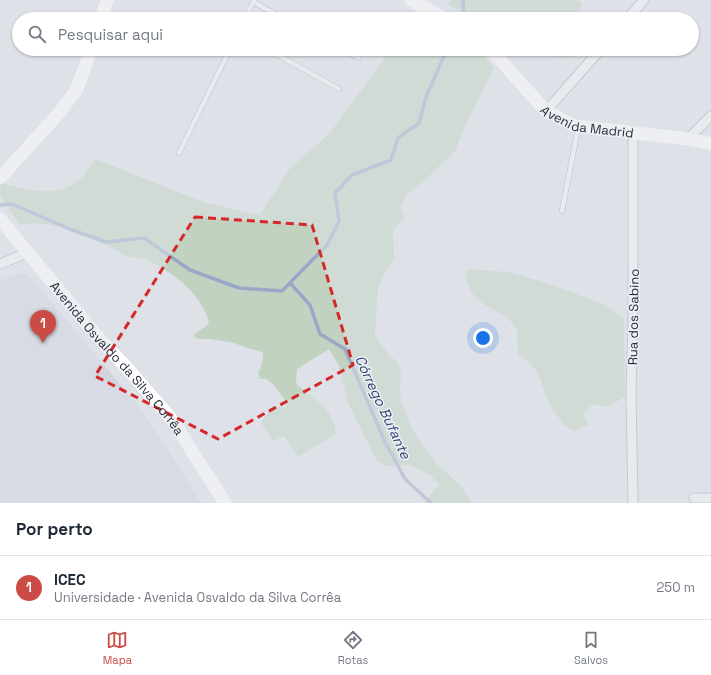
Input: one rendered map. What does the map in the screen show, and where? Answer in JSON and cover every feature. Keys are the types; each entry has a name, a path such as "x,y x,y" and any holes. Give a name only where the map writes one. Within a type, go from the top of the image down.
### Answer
{"street":[{"path":"103,12 107,0"},
{"path":"410,0 432,12"},
{"path":"633,12 644,0"},
{"path":"0,178 60,112 77,89 89,56"},
{"name":"Avenida Madrid","path":"496,56 546,111 575,126 688,139 711,144"},
{"path":"546,111 595,56"},
{"path":"688,139 711,116"},
{"name":"Rua dos Sabino","path":"632,503 631,395 633,318 633,132"},
{"name":"Avenida Osvaldo da Silva Corrêa","path":"1,225 27,253 96,335 174,421 225,503"},
{"path":"0,264 27,253"},
{"path":"694,498 711,498"}],"lane":[{"path":"248,12 254,1 273,12"},
{"path":"179,153 227,56"},
{"path":"280,56 339,89"},
{"path":"355,56 359,58"},
{"path":"562,212 579,127"}],"highlighted area":[{"path":"195,217 312,225 353,365 218,439 95,376"}],"shaded area":[{"path":"19,273 28,274 138,406 165,444 201,503 0,503 0,280"}],"green space":[{"path":"450,0 576,0 582,3 578,12 460,12 448,5"},
{"path":"386,56 484,56 494,68 467,121 455,151 421,184 405,196 401,208 405,219 393,229 394,260 384,274 378,288 375,335 388,354 396,361 401,372 401,401 410,424 421,443 438,465 462,487 471,503 423,503 439,485 431,476 410,465 387,466 377,461 348,403 339,366 329,349 297,369 296,384 322,405 327,411 331,417 336,434 298,457 284,436 273,441 261,423 273,406 286,408 286,401 273,384 266,379 260,379 258,373 262,364 263,353 231,342 198,339 193,336 209,323 206,313 193,293 184,284 154,263 144,259 126,256 113,248 68,229 33,223 20,225 0,196 0,187 2,183 33,190 54,191 64,189 82,177 95,159 206,203 260,215 290,168 330,133"},
{"path":"559,56 574,56 566,58"},
{"path":"468,269 507,272 544,282 603,304 624,318 625,397 607,407 593,404 583,414 589,425 575,431 564,425 549,404 538,373 529,362 518,354 517,329 508,318 483,304 474,296 465,280"}],"waterway":[{"path":"463,0 464,12"},
{"path":"0,205 12,204 72,230 107,242 144,238 190,270 239,288 282,291 327,245 339,221 335,193 352,175 391,160 398,138 419,123 426,97 444,56"},
{"name":"Córrego Bufante","path":"290,283 310,305 320,334 345,349 385,442 405,479 431,503"}],"place":[{"name":"ICEC","path":"43,343"}]}
